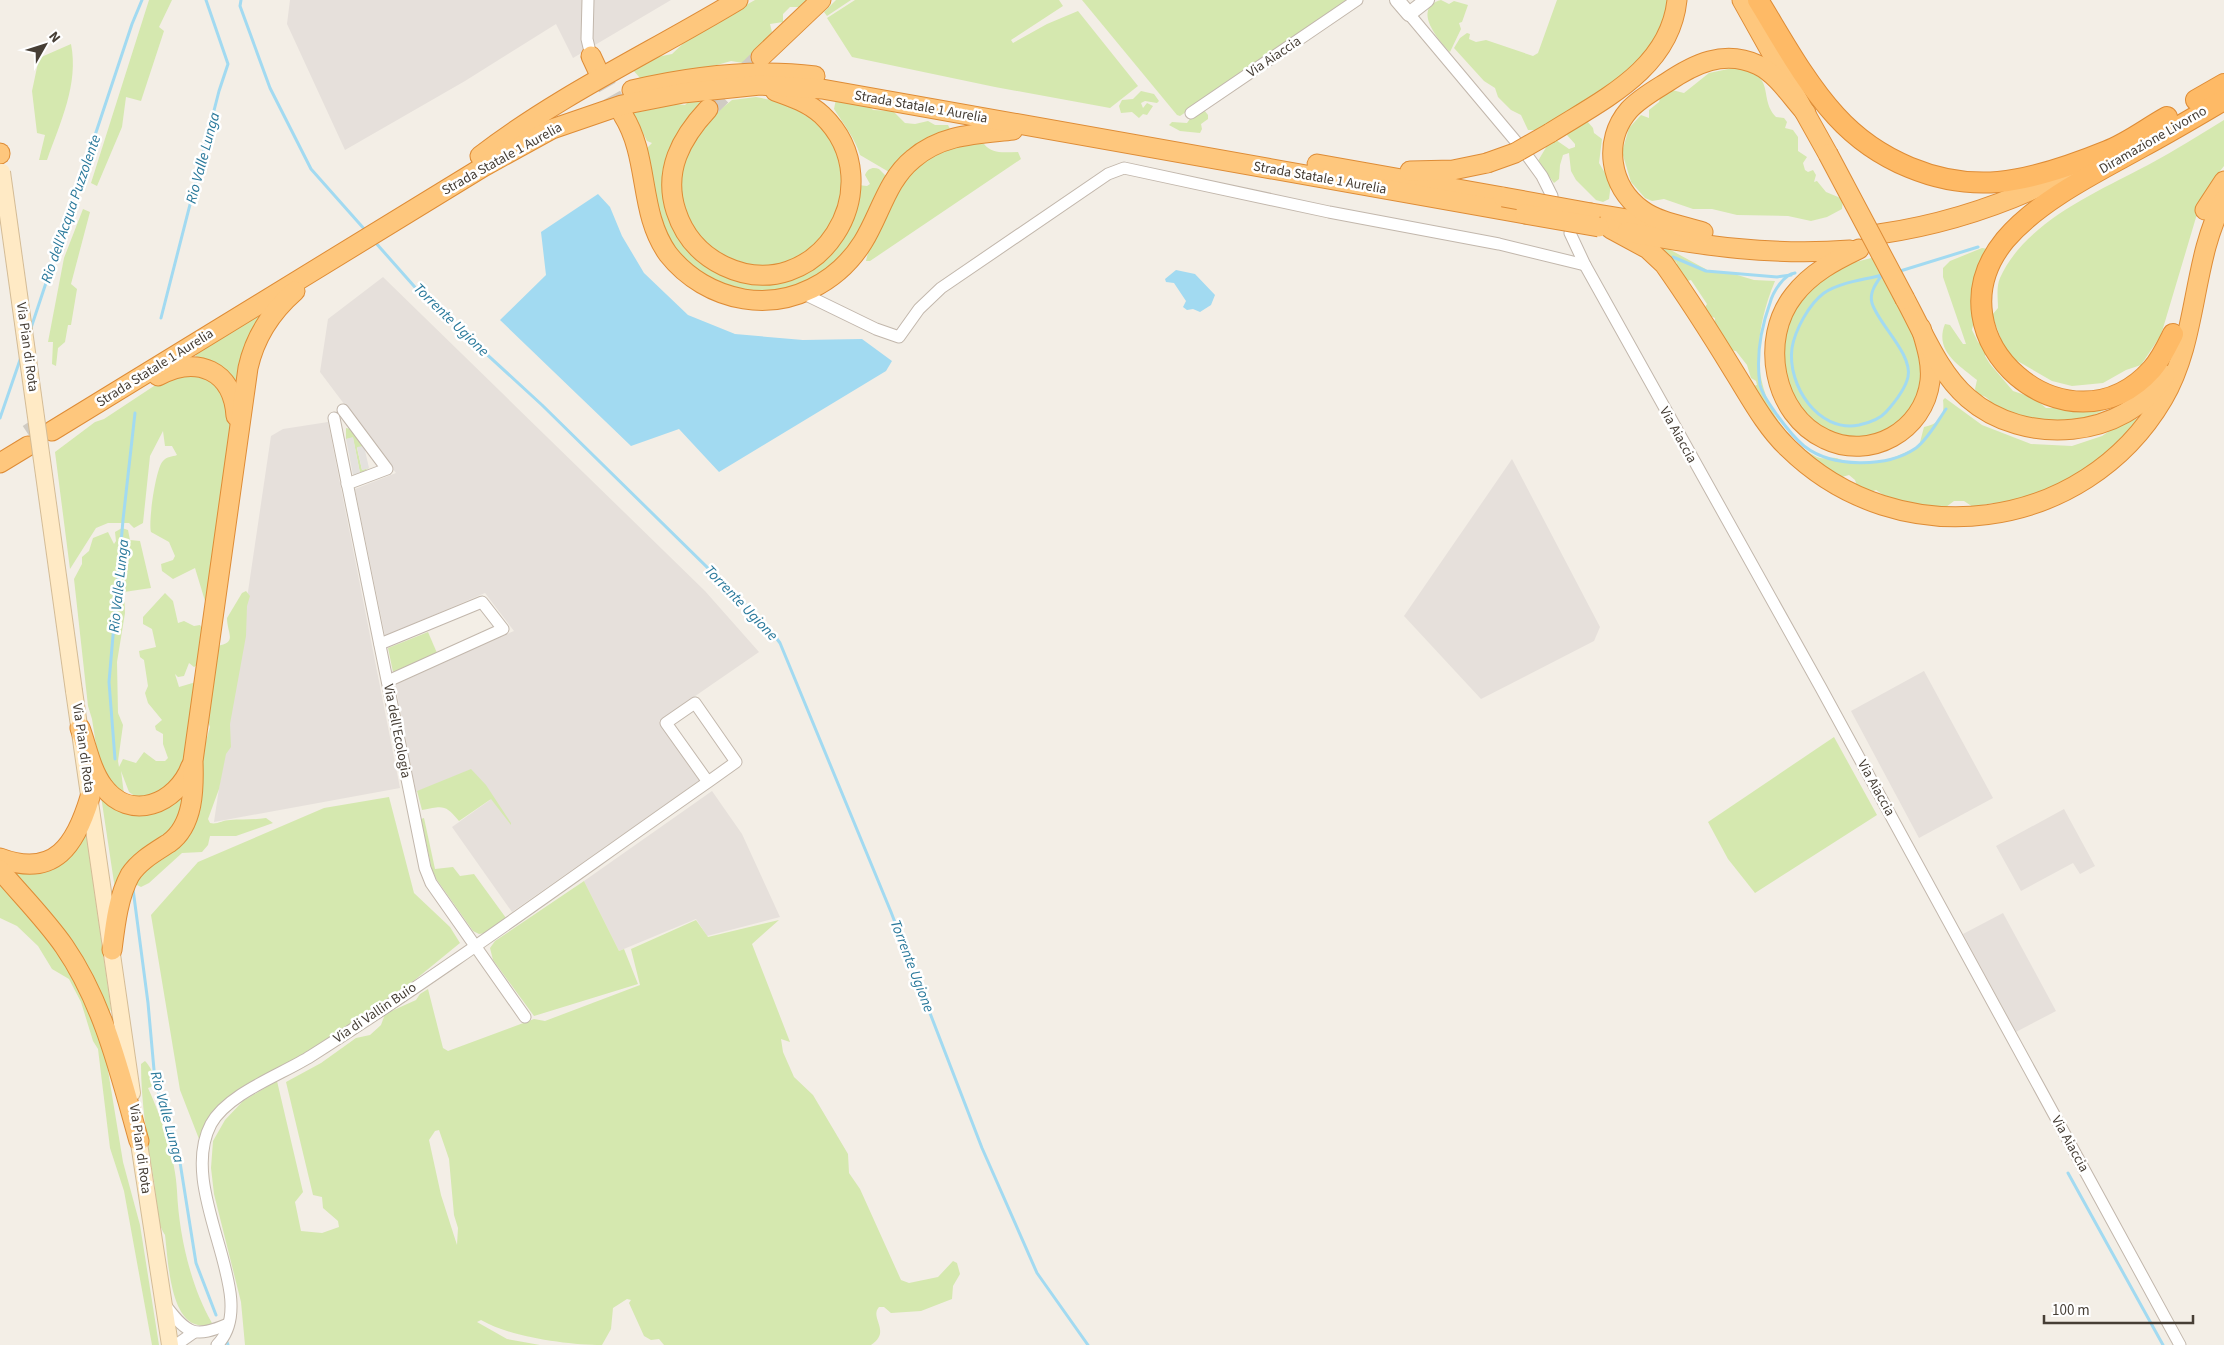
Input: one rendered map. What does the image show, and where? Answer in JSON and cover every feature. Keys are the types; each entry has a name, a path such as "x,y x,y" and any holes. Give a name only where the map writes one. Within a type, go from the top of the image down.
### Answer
{"highway":[{"path":"480,156 517,128 568,96 738,0"},
{"path":"761,57 821,0"},
{"path":"1354,171 1425,172 1487,163 1515,153 1618,89 1647,65 1669,32 1677,0"},
{"path":"1742,0 1828,154 1921,328 1957,387 1984,409 2007,421 2030,428 2078,429 2116,416 2150,386 2180,336 2210,229 2224,200"},
{"name":"Diramazione Livorno","path":"1758,0 1817,92 1836,116 1859,138 1904,165 1957,180 1998,182 2038,174 2109,151 2224,84"},
{"path":"1703,232 1644,211 1624,193 1615,174 1613,142 1619,123 1628,110 1692,66 1711,60 1731,58 1748,62 1763,69 1806,114"},
{"name":"Strada Statale 1 Aurelia","path":"340,249 321,266 79,415 50,426 406,208 480,156 546,119 602,97 695,78 773,72 828,78 1503,197 1600,223 1752,251 1808,253 1871,243 1931,237 1998,218 2082,180"},
{"path":"708,109 689,130 673,164 672,194 682,227 703,253 730,269 756,274 769,274 797,267 825,248 841,226 850,201 851,167 839,138 822,115 794,98 760,85"},
{"name":"Strada Statale 1 Aurelia","path":"406,208 513,150 572,121 646,99 760,85 822,89 1525,214 1600,223 1791,240 1871,243 2003,202 2061,177 2109,151"},
{"name":"Diramazione Livorno","path":"2180,336 2158,362 2137,382 2107,397 2088,400 2059,398 2031,387 2010,371 1995,351 1986,329 1982,311 1985,282 1994,257 2005,240 2022,223 2082,180 2224,100"},
{"path":"623,115 634,136 647,206 656,234 682,270 711,290 739,299 771,300 802,293 828,279 850,260 863,242 898,176 921,152 953,137 1034,128"},
{"path":"1600,223 1639,244 1664,264 1766,423 1788,448 1815,471 1840,487 1866,500 1918,514 1968,518 2005,512 2042,502 2087,479 2128,445 2151,417 2177,372 2180,336 2197,228 2203,214 2224,181"},
{"path":"1871,243 1837,260 1808,280 1793,297 1782,316 1775,346 1776,367 1781,389 1805,427 1821,437 1850,446 1875,444 1903,430 1921,409 1930,380 1929,359 1921,328"},
{"path":"112,950 118,916 131,874 144,860 176,836 186,820 193,793 193,761 236,442 248,368 257,339 282,303 321,266"},
{"path":"79,415 108,404 172,369 197,366 217,374 233,396 236,442"},
{"path":"0,450 28,440 0,463"},
{"path":"80,728 97,777 103,787 112,795 130,804 147,806 171,796 184,782 193,761"},
{"path":"0,858 27,864 46,861 62,852 79,830 90,797"},
{"path":"0,870 63,945 82,975 118,1066 139,1141"}],"main road":[{"name":"Via Pian di Rota","path":"1,157 74,691 170,1345"}],"street":[{"path":"588,0 587,39 595,64"},
{"name":"Via Aiaccia","path":"1191,113 1357,0"},
{"path":"1397,0 1518,144"},
{"path":"1409,14 1427,0"},
{"path":"1526,154 1552,196"},
{"path":"802,293 876,330 899,337 919,309 941,288 1101,178 1124,168 1329,212 1499,244 1585,265"},
{"name":"Via Aiaccia","path":"1570,233 1585,265 1694,464 1826,696 2180,1345"},
{"path":"343,410 387,469 347,484"},
{"name":"Via dell'Ecologia","path":"334,418 425,868 430,883 525,1017"},
{"path":"380,644 482,602 503,629 388,680"},
{"name":"Via di Vallin Buio","path":"217,1345 223,1338 228,1324 232,1302 208,1212 200,1161 211,1123 228,1104 310,1057 474,946 708,782 736,762 694,703 666,723 708,782"},
{"path":"164,1305 182,1326 194,1333"},
{"path":"176,1345 194,1333 210,1331 228,1324"}],"shaded area":[{"path":"290,0 671,0 573,58 556,24 465,81 345,150 287,24"},
{"path":"383,277 705,591 759,652 659,721 700,780 512,912 452,827 490,800 470,770 416,792 395,683 514,631 485,593 385,636 355,489 396,473 320,372 328,319"},
{"path":"328,422 400,788 214,822 271,436 283,429"},
{"path":"353,437 360,473 353,475 346,439"},
{"path":"364,446 369,468 362,470 357,447"},
{"path":"1512,459 1600,627 1594,641 1481,699 1404,616"},
{"path":"1924,671 1993,798 1919,838 1851,711"},
{"path":"712,791 742,834 780,917 707,936 696,919 619,951 584,881"},
{"path":"2064,809 2095,866 2080,874 2073,863 2021,891 1996,846"},
{"path":"2003,913 2056,1011 2016,1032 1963,934"}],"green space":[{"path":"149,0 172,0 159,27 164,31 141,101 126,97 122,127 97,186 91,183"},
{"path":"755,0 807,0 799,7 790,7 783,14 783,22 770,24 772,32 743,63 731,61 710,67 640,78 632,69 652,58 672,54 691,36"},
{"path":"836,0 851,0 827,16 824,12"},
{"path":"855,0 1059,0 1063,6 1011,40 1013,43 1047,24 1078,11 1138,86 1110,108 995,87 852,57 827,18"},
{"path":"1082,0 1353,0 1180,116 1177,115"},
{"path":"1441,0 1449,4 1454,1 1468,5 1462,22 1459,23 1461,29 1450,52 1434,33 1428,17 1428,10 1432,4"},
{"path":"1557,0 1671,0 1663,34 1627,75 1537,130 1528,130 1521,115 1511,110 1498,97 1495,88 1484,81 1454,48 1460,38 1467,33 1470,34 1469,39 1476,42 1486,40 1533,56 1538,53"},
{"path":"71,44 72,74 67,103 47,160 39,160 45,135 37,133 32,91 39,58"},
{"path":"1733,68 1747,71 1762,80 1768,102 1776,117 1784,118 1787,122 1785,128 1793,130 1798,137 1798,151 1807,157 1803,163 1805,170 1808,172 1813,170 1816,175 1814,182 1817,181 1826,192 1843,199 1842,209 1827,217 1811,221 1788,216 1737,215 1712,209 1693,209 1664,199 1652,201 1645,198 1631,182 1622,152 1629,128 1641,115 1649,118 1649,110 1659,102 1661,95 1672,90 1684,93 1709,73"},
{"path":"1141,91 1154,94 1159,101 1157,103 1145,101 1141,103 1143,108 1147,103 1153,106 1147,115 1143,114 1139,118 1132,112 1121,113 1119,106 1122,100 1133,99"},
{"path":"756,97 797,108 804,115 814,118 836,141 845,196 824,240 783,266 742,267 704,245 681,210 678,173 699,127 732,100"},
{"path":"836,99 870,107 873,110 893,111 905,123 915,124 928,121 935,125 948,125 950,129 908,151 889,172 860,155 852,137 834,109"},
{"path":"696,101 702,103 675,137 665,191 727,276 760,283 797,277 812,269 848,230 858,185 867,186 870,184 865,175 869,169 879,169 887,177 875,195 874,202 851,245 828,269 798,286 766,292 749,291 732,287 710,278 680,257 671,246 661,224 645,150 652,143 647,141 641,129 637,127 629,114 677,104 685,105 688,102"},
{"path":"1204,110 1208,115 1208,119 1201,124 1202,129 1200,133 1180,131 1169,125 1172,122 1187,123 1192,116"},
{"path":"2224,120 2224,166 2213,180 2200,204 2161,335 2141,365 2126,370 2103,383 2072,386 2052,381 2007,355 1992,315 1998,308 2000,278 2011,258 2026,241 2044,225 2085,198 2158,160"},
{"path":"1587,121 1593,128 1594,133 1602,139 1599,163 1611,183 1609,199 1603,202 1596,200 1576,180 1571,171 1569,153 1563,155 1559,179 1554,183 1538,161 1548,144 1556,140 1569,149 1575,147 1575,144 1567,135 1567,131"},
{"path":"965,143 984,144 991,150 999,152 1018,152 1021,159 870,261 866,261 873,240 891,205 913,172 933,157"},
{"path":"83,209 90,212 71,284 77,289 71,325 68,325 65,342 58,348 56,366 52,364 53,342 48,342 64,258"},
{"path":"1667,248 1711,272 1734,274 1754,280 1775,281 1763,317 1760,335 1760,371 1764,389 1770,406 1780,423 1801,447 1817,457 1870,463 1890,459 1909,451 1919,446 1924,427 1938,421 1942,415 1943,400 1945,398 1982,425 2031,444 2072,446 2102,436 2126,420 2135,418 2139,420 2112,452 2039,497 1997,506 1993,503 1973,507 1964,501 1954,501 1942,510 1888,498 1876,490 1868,493 1858,489 1855,480 1849,475 1835,479 1803,452 1771,416 1766,404 1758,398 1753,386 1757,385 1756,381 1751,378 1747,365 1736,351 1730,350 1714,328 1715,318 1707,315 1704,309 1707,304 1691,280 1683,282 1676,273 1677,263 1662,250"},
{"path":"1982,248 1988,249 1988,255 1972,330 1978,342 1987,350 1985,356 1990,364 2013,391 2034,398 2046,408 2059,408 2066,411 2076,407 2102,407 2104,410 2080,419 2065,421 2035,420 2008,413 1984,396 1978,395 1975,389 1977,380 1956,363 1946,350 1943,342 1942,334 1945,324 1950,325 1963,344 1966,344 1943,277 1943,268 1950,261"},
{"path":"1875,257 1919,339 1923,390 1899,426 1858,440 1821,431 1797,406 1782,371 1785,326 1807,287 1848,264"},
{"path":"265,310 240,379 236,384 197,358 195,354"},
{"path":"177,374 208,375 232,408 226,478 222,481 217,539 205,601 195,568 173,579 162,571 161,564 173,560 175,556 169,542 151,532 153,495 160,465 166,458 177,455 172,446 165,446 163,431 150,456 143,523 134,528 129,523 108,523 96,528 70,569 55,452 95,422 104,419 157,384"},
{"path":"346,428 351,429 364,446 357,448 362,470 369,468 353,478 353,475 360,473 353,438 346,439"},
{"path":"122,528 128,530 130,540 140,541 151,588 124,592 125,613 117,662 118,713 123,725 118,761 119,767 123,759 136,763 144,752 156,761 165,761 168,758 163,744 163,734 156,730 155,726 162,720 148,703 145,693 148,686 144,660 140,657 139,651 156,647 152,629 143,624 143,617 165,593 173,601 178,623 184,621 194,626 200,625 203,630 202,662 194,667 189,663 184,676 178,677 175,674 179,687 196,682 186,768 159,796 136,797 129,792 121,771 124,794 100,770 92,719 88,706 74,579 82,564 82,557 89,551 93,538 108,532 114,544 116,541 115,532"},
{"path":"246,591 250,596 247,606 246,636 230,724 231,747 226,754 219,789 208,819 210,823 218,823 227,820 266,818 273,823 236,836 210,836 208,845 202,852 182,853 149,883 141,887 133,883 133,875 177,844 210,727 207,719 217,646 223,645 229,640 227,618 242,593"},
{"path":"428,632 437,653 393,672 388,648"},
{"path":"1834,737 1877,815 1755,893 1728,859 1708,822"},
{"path":"471,769 486,785 511,825 491,799 459,821 447,809 439,807 422,810 417,791"},
{"path":"184,790 182,819 115,889 101,796 120,805"},
{"path":"389,797 414,893 450,927 460,943 400,992 213,1115 199,1139 180,1090 151,915 198,862 324,808"},
{"path":"424,818 435,869 453,867 460,876 474,874 506,918 485,933 479,934 473,931 437,880 432,870 421,819"},
{"path":"86,833 111,1009 108,1016 2,863 16,867"},
{"path":"0,878 72,968 103,1040 123,1162 140,1225 159,1345 152,1345 124,1191 110,1148 98,1049 93,1041 81,1002 69,979 52,969 38,946 17,926 0,918"},
{"path":"584,881 619,951 624,949 638,984 534,1016 493,960 490,948 495,941"},
{"path":"696,920 708,937 779,920 752,944 790,1042 781,1039 783,1052 794,1077 813,1095 848,1154 849,1173 860,1189 901,1280 909,1283 938,1277 953,1261 957,1263 960,1274 953,1286 952,1299 921,1311 891,1313 884,1307 879,1307 876,1316 880,1335 871,1345 664,1345 659,1339 651,1340 644,1336 629,1303 631,1300 627,1299 613,1308 611,1329 602,1345 540,1339 507,1331 481,1320 477,1322 507,1339 540,1345 245,1345 241,1302 214,1194 211,1168 213,1141 225,1120 243,1101 277,1081 303,1192 295,1202 301,1231 322,1233 339,1227 338,1221 323,1208 322,1197 313,1195 286,1082 321,1063 356,1038 370,1035 381,1025 385,1014 416,1000 420,994 428,989 443,1048 448,1051 534,1019 545,1021 640,985 631,949","holes":["439,1130 449,1159 454,1215 458,1228 457,1245 441,1195 429,1140 435,1131"]},
{"path":"145,1061 154,1076 154,1086 148,1088 163,1125 174,1166 180,1224 187,1259 204,1308 212,1323 204,1326 189,1321 181,1312 172,1287 165,1235 157,1214 145,1120 141,1064"}],"water":[{"path":"598,194 610,207 622,236 644,273 688,315 735,334 803,340 862,339 892,361 886,371 719,472 679,429 631,446 500,320 546,275 541,232"},
{"path":"1176,270 1195,274 1215,295 1211,305 1200,312 1193,309 1187,310 1183,307 1186,301 1174,283 1166,282 1165,279"}],"waterway":[{"name":"Rio dell'Acqua Puzzolente","path":"31,328 132,24 142,0"},
{"name":"Rio Valle Lunga","path":"161,318 219,91 228,64 206,0"},
{"name":"Torrente Ugione","path":"241,0 240,6 270,88 311,169 366,231"},
{"name":"Torrente Ugione","path":"375,242 421,294 542,405 769,628 780,643 891,912 982,1148 1037,1273 1088,1345"},
{"path":"1897,272 1978,247"},
{"path":"1673,257 1706,271 1777,277 1791,275"},
{"path":"1795,273 1783,280 1771,299 1762,333 1759,375 1761,389 1767,400 1800,443 1816,453 1844,462 1860,463 1890,459 1904,455 1916,448 1932,430 1946,409"},
{"path":"1882,275 1875,285 1871,299 1875,311 1905,359 1908,368 1907,382 1893,404 1877,419 1859,425 1844,426 1831,422 1818,414 1808,403 1800,391 1795,377 1792,348 1796,333 1808,310 1824,293 1845,284 1882,275 1884,275"},
{"name":"Rio dell'Acqua Puzzolente","path":"0,418 21,357"},
{"name":"Rio Valle Lunga","path":"115,759 109,682 123,520 135,413"},
{"name":"Rio Valle Lunga","path":"133,889 148,1003 155,1081 179,1156 196,1263 216,1315"},
{"path":"2068,1173 2163,1345"}],"tunnel":[{"path":"708,109 761,57"},
{"path":"598,71 623,115"},
{"path":"28,434 49,420"}]}
